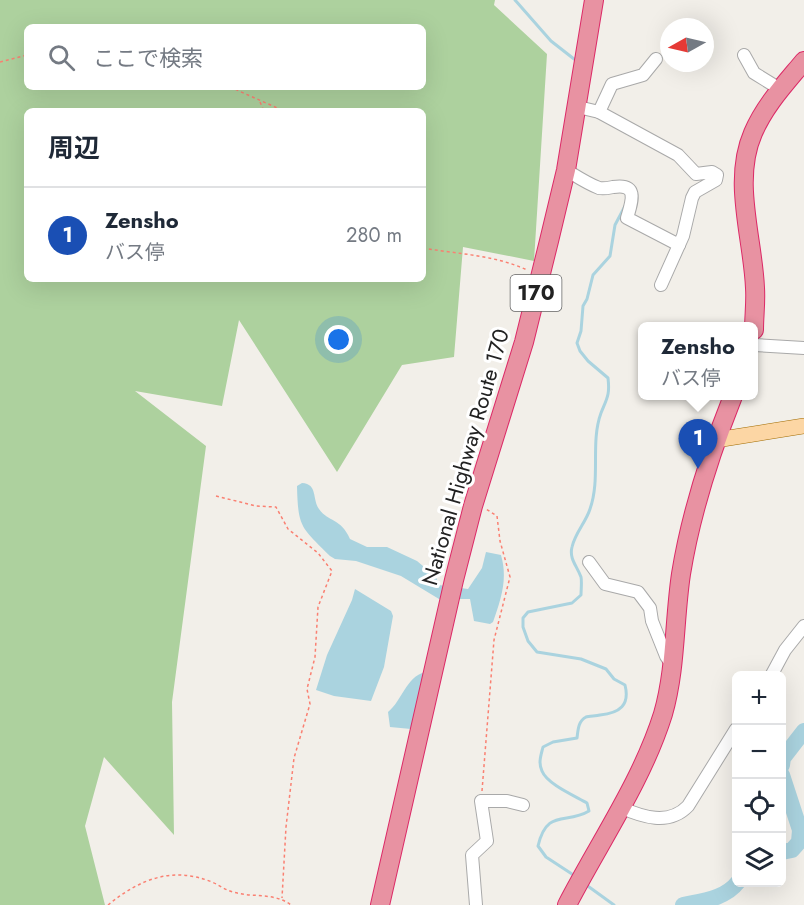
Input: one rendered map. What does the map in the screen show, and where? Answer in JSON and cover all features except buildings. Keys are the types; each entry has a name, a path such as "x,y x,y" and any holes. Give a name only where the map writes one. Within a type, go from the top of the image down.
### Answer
{"highway":[{"name":"National Highway Route 170","path":"382,900 454,580 474,502 524,342 566,170 594,0"},
{"path":"753,322 755,289 749,226 743,193 743,173 752,134 763,112 804,61"},
{"path":"567,905 647,757 662,716 671,685 678,602 691,520 704,473 732,400"}],"main road":[{"path":"716,440 804,426"}],"street":[{"path":"744,55 754,73 780,89"},
{"path":"599,112 612,84 643,75 656,59"},
{"path":"578,107 599,112 678,156 696,174 712,172 717,175 716,180 695,192 680,245 661,285"},
{"path":"566,170 601,189 623,186 628,188 632,201 627,218 680,245"},
{"path":"758,345 804,348"},
{"path":"589,562 605,584 638,592 650,608 652,621 672,665"},
{"path":"773,671 785,650 804,626"},
{"path":"620,807 639,815 661,818 671,818 681,813 688,806 732,735"},
{"path":"476,905 472,855 487,841 481,801 507,801 523,805"}],"path":[{"path":"0,62 24,57"},
{"path":"237,90 276,108"},
{"path":"259,101 262,108"},
{"path":"426,249 476,257 490,257 527,270 539,282"},
{"path":"216,495 256,506 276,507 288,530 318,553 332,571 318,607 315,657 307,689 310,704 294,758 286,827 282,898"},
{"path":"474,502 497,516 500,542 510,577 494,640 481,801"},
{"path":"108,905 121,894 152,879 170,874 191,876 232,892 282,898 291,905"}],"green space":[{"path":"0,0 495,0 494,5 547,54 534,261 463,247 454,357 402,365 337,472 239,320 222,406 135,391 206,446 172,702 174,835 104,757 85,826 105,905 0,905"}],"water":[{"path":"302,483 313,489 319,509 343,527 350,539 367,547 387,547 417,561 436,577 439,585 468,589 482,568 486,552 501,555 504,581 493,622 490,624 474,621 470,599 439,599 401,576 356,561 335,559 330,556 307,532 300,519 297,486"},
{"path":"355,589 391,611 393,616 384,667 371,701 334,696 316,690 327,655"},
{"path":"425,672 411,729 390,727 388,712 413,679"}],"waterway":[{"path":"515,0 551,41 574,59"},
{"path":"575,876 546,857 538,846 542,834 552,822 589,811 587,803 555,785 545,776 540,765 543,747 553,742 577,738 580,724 586,717 607,714 622,707 626,698 625,685 614,679 606,669 581,659 537,652 528,641 523,627 523,618 528,612 572,603 581,595 581,577 572,559 571,551 593,497 596,436 601,413 608,396 609,384 608,378 588,361 577,343 581,331 583,306 593,275 610,256 615,225 625,206"},
{"path":"786,754 804,731"},
{"path":"783,779 800,830 799,842 792,850 786,851"},
{"path":"585,884 614,905"},
{"path":"683,905 720,896 734,887"}],"place":[{"name":"Zensho","path":"698,469"}]}
